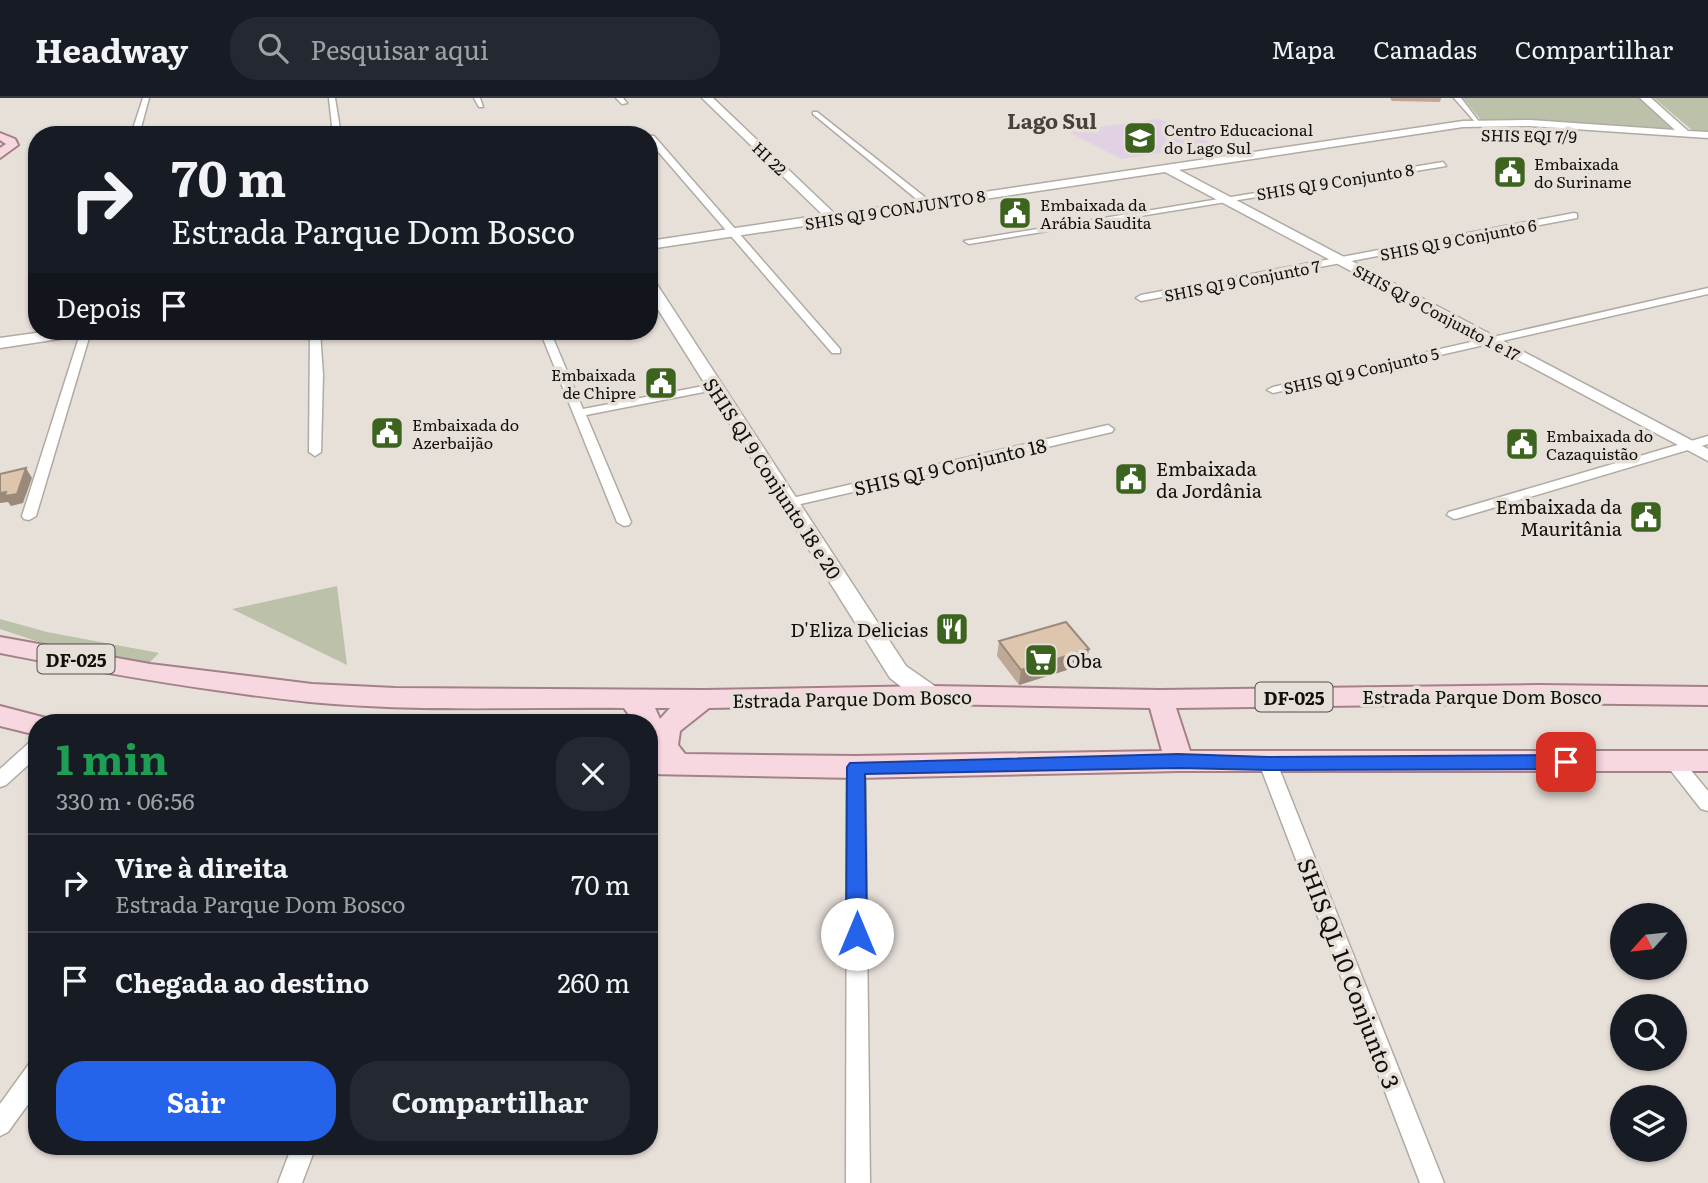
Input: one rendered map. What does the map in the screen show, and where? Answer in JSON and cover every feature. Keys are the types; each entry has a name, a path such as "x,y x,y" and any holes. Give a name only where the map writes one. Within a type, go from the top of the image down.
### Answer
{"main road":[{"path":"0,139 3,147 0,149"},
{"path":"0,139 11,141 12,145 0,154"},
{"name":"Estrada Parque Dom Bosco","path":"0,645 150,673 312,693 395,697 704,699 930,695 1160,699 1538,694 1708,696"},
{"path":"630,698 644,714"},
{"path":"704,699 683,711 668,728 663,764 856,767 1178,761 1708,761"},
{"path":"1160,699 1178,761"},
{"path":"0,716 28,723"}],"street":[{"path":"138,126 146,98"},
{"path":"332,98 336,126"},
{"path":"477,98 481,106"},
{"name":"HI 22","path":"706,98 833,218"},
{"path":"1457,98 1478,122"},
{"path":"1645,98 1684,132"},
{"path":"815,113 929,204"},
{"path":"1349,141 1478,122 1708,135"},
{"path":"1530,123 1573,131 1565,134"},
{"path":"1437,127 1440,132 1453,135"},
{"name":"SHIS EQI 7/9","path":"1349,141 1511,132 1708,146"},
{"name":"SHIS QI 9 CONJUNTO 8","path":"658,245 1349,141"},
{"path":"658,146 836,351"},
{"name":"SHIS QI 9 Conjunto 8","path":"969,242 1443,164"},
{"name":"SHIS QI 9 Conjunto 1 e 17","path":"1167,168 1708,456"},
{"name":"SHIS QI 9 Conjunto 6","path":"1343,261 1574,216"},
{"name":"SHIS QI 9 Conjunto 7","path":"1141,299 1343,261"},
{"name":"SHIS QI 9 Conjunto 5","path":"1273,390 1708,291"},
{"name":"SHIS QI 9 Conjunto 18 e 20","path":"658,298 713,387 792,502 898,672 930,695"},
{"path":"0,343 28,338"},
{"path":"29,516 83,340"},
{"path":"315,340 316,452"},
{"path":"549,340 624,522"},
{"path":"579,413 713,387"},
{"name":"SHIS QI 9 Conjunto 18","path":"792,502 1108,429"},
{"path":"1454,515 1708,440"},
{"path":"880,696 897,682 898,672"},
{"path":"0,780 28,754"},
{"path":"1674,762 1708,804"},
{"name":"SHIS QL 10 Conjunto 3","path":"1268,763 1432,1183"},
{"path":"856,767 858,1183"},
{"path":"0,1124 28,1085"},
{"path":"290,1183 301,1155"}],"shaded area":[{"name":"Centro Educacional do Lago Sul","path":"1159,119 1215,145 1121,159 1067,131"}],"green space":[{"path":"1463,98 1641,98 1679,131 1481,120"},
{"path":"1654,98 1708,98 1708,133 1693,131"},
{"path":"337,586 347,665 232,609"},
{"path":"0,619 47,632 159,653 146,666 39,642 0,629"}],"building":[{"path":"26,468 17,494 5,496 6,492 0,493 0,474"},
{"path":"1066,622 1089,649 1021,670 999,641"}],"place":[{"name":"Centro Educacional do Lago Sul","path":"1140,138"},
{"name":"Embaixada do Suriname","path":"1510,172"},
{"name":"Embaixada da Arábia Saudita","path":"1015,213"},
{"name":"Embaixada de Chipre","path":"661,383"},
{"name":"Embaixada do Azerbaijão","path":"387,433"},
{"name":"Embaixada do Cazaquistão","path":"1522,444"},
{"name":"Embaixada da Jordânia","path":"1131,479"},
{"name":"Embaixada da Mauritânia","path":"1646,517"},
{"name":"D'Eliza Delicias","path":"952,629"},
{"name":"Oba","path":"1041,660"}],"district":[{"name":"Lago Sul","path":"1052,119"}],"route":[{"path":"857,934 856,767 1178,761 1566,762"}]}
